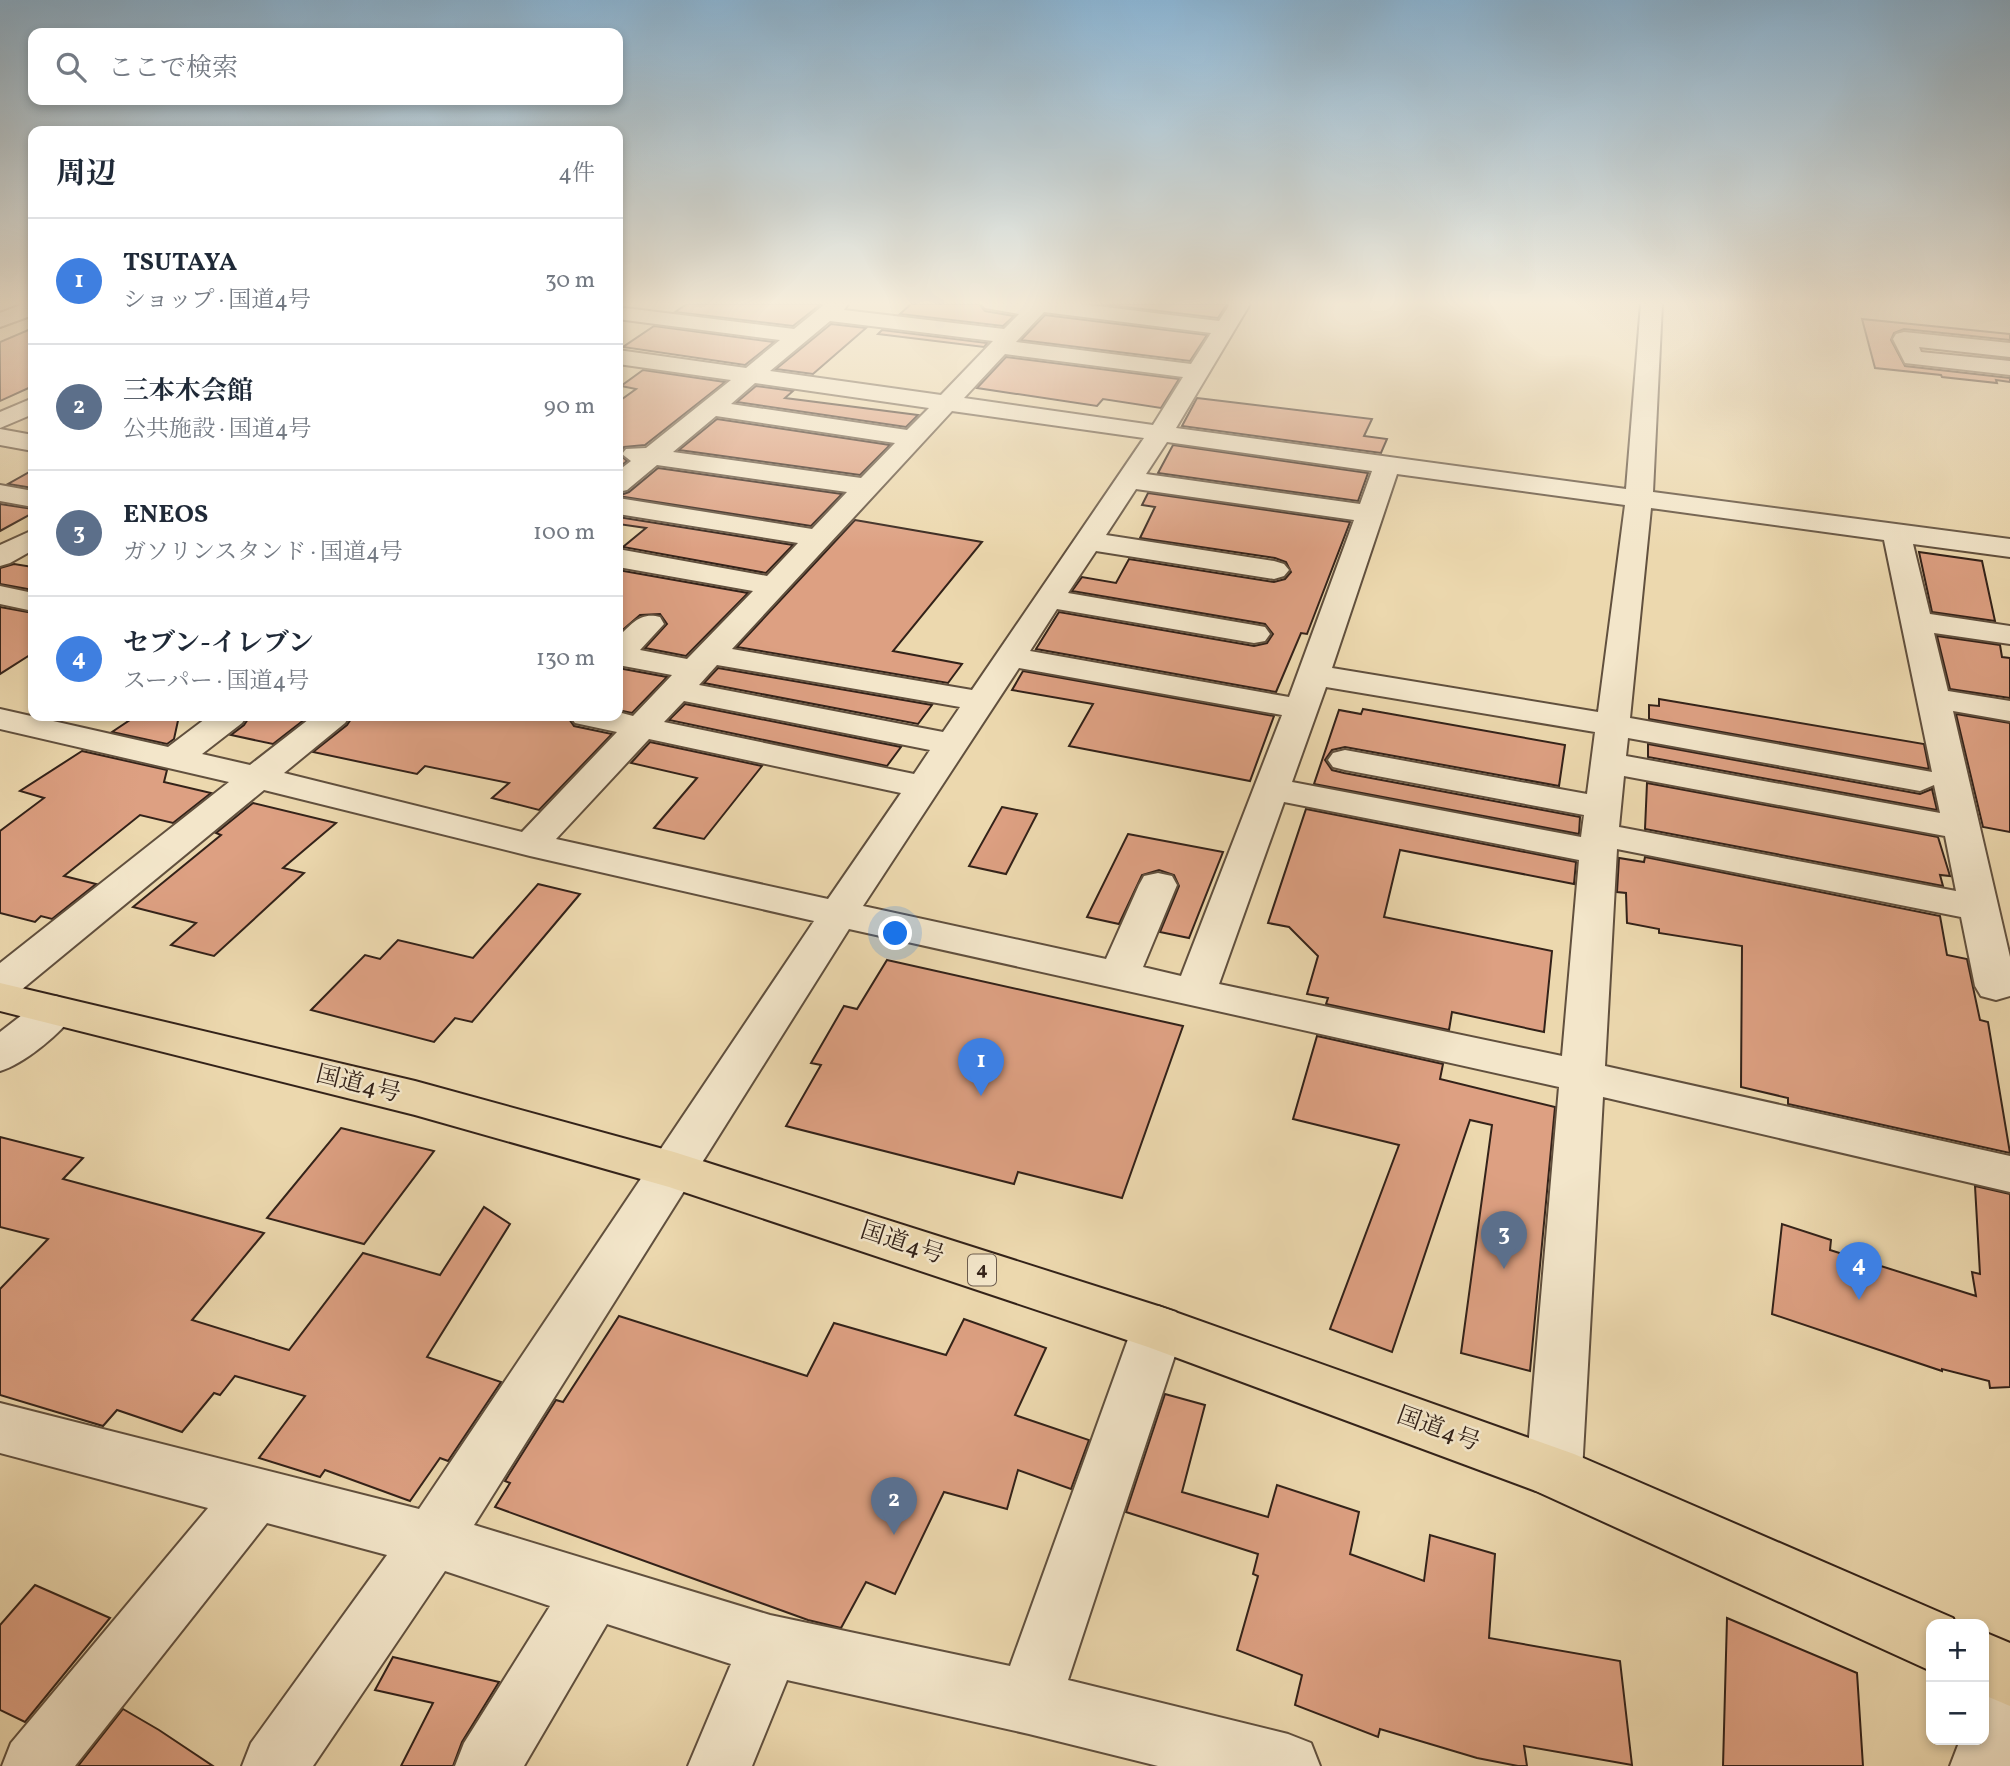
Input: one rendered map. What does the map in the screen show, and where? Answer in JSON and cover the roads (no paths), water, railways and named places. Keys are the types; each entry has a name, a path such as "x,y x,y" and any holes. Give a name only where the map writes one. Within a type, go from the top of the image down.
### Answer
{"highway":[{"name":"国道4号","path":"0,997 415,1098 674,1170 1158,1328 1554,1472 1926,1638"},
{"path":"1989,1665 2010,1675"}],"street":[{"path":"623,480 736,386"},
{"path":"827,386 2010,548"},
{"path":"530,845 960,386"},
{"path":"274,1766 393,1599 838,914 1161,432 1196,386"},
{"path":"1554,1472 1580,1076 1601,831 1639,498 1646,386"},
{"path":"0,421 28,407"},
{"path":"712,408 911,438"},
{"path":"0,438 28,442"},
{"path":"623,452 865,486"},
{"path":"1195,993 1302,709 1387,465"},
{"path":"1129,480 1370,514"},
{"path":"0,493 28,498"},
{"path":"623,507 817,538"},
{"path":"15,548 28,528"},
{"path":"1898,533 1996,986"},
{"path":"1088,541 1274,570"},
{"path":"623,559 772,586"},
{"path":"0,595 28,601"},
{"path":"1050,599 1254,634"},
{"path":"1917,621 2010,635"},
{"path":"623,650 649,624"},
{"path":"623,656 692,671 952,744"},
{"path":"1010,657 1302,709"},
{"path":"692,671 981,701"},
{"path":"1314,675 1961,828"},
{"path":"1933,698 2010,711"},
{"path":"39,721 175,758 530,845 1580,1076 2010,1174"},
{"path":"175,758 223,721"},
{"path":"0,985 326,721"},
{"path":"612,721 923,787"},
{"path":"1612,744 1920,780"},
{"path":"1345,760 1601,831 1979,908"},
{"path":"1272,789 1601,831"},
{"path":"1119,976 1158,885"},
{"path":"0,1055 55,1011"},
{"path":"1029,1702 1158,1328"},
{"path":"0,1428 430,1539 770,1646 1029,1702 1288,1766"},
{"path":"34,1766 254,1494"},
{"path":"487,1766 593,1592"},
{"path":"720,1766 770,1646"},
{"path":"1982,1766 2010,1701"}],"place":[{"name":"TSUTAYA","path":"981,1096"},
{"name":"ENEOS","path":"1504,1269"},
{"name":"セブン-イレブン","path":"1859,1300"},
{"name":"三本木会館","path":"894,1535"}]}
